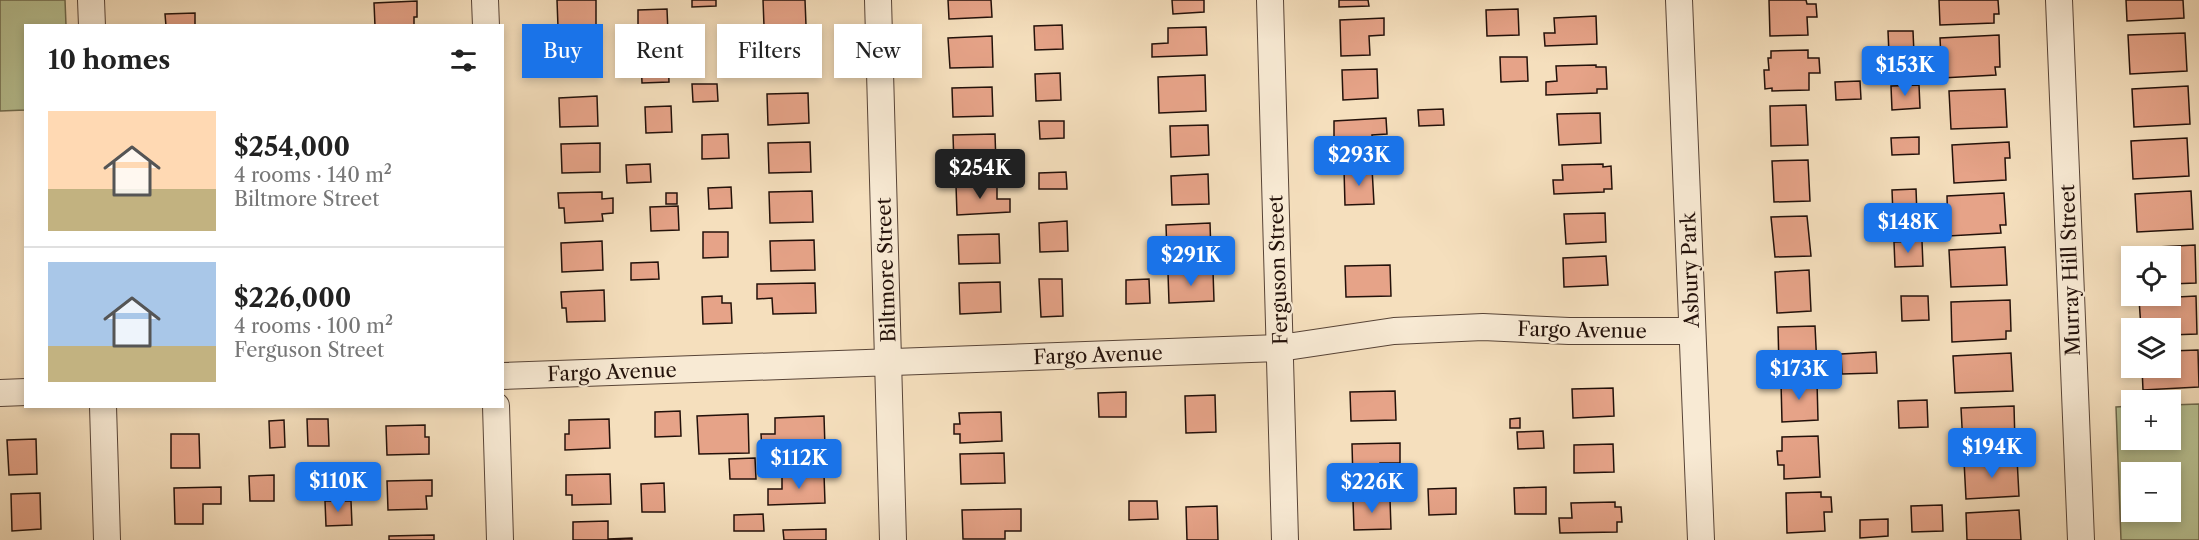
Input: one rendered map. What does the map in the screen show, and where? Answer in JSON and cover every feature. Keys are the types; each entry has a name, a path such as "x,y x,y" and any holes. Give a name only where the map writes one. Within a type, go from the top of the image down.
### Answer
{"street":[{"path":"91,0 92,24"},
{"path":"485,0 486,24"},
{"name":"Biltmore Street","path":"878,0 893,540"},
{"name":"Ferguson Street","path":"1270,0 1285,540"},
{"name":"Asbury Park","path":"1679,0 1701,540"},
{"name":"Murray Hill Street","path":"2059,0 2081,540"},
{"name":"Fargo Avenue","path":"504,376 888,364 1280,348 1394,331 1483,327 1569,331 1692,331"},
{"path":"0,393 24,392"},
{"path":"103,408 107,540"},
{"path":"496,408 500,540"}],"green space":[{"path":"0,0 65,0 66,24 24,24 24,110 0,111"},
{"path":"2199,404 2199,540 2121,540 2116,407 2121,407 2121,450 2181,450 2181,405"}],"building":[{"path":"557,0 596,0 596,24 558,24"},
{"path":"692,0 716,0 716,6 692,7"},
{"path":"763,0 805,0 806,24 764,24"},
{"path":"948,0 991,0 992,17 949,19"},
{"path":"1172,0 1204,0 1204,12 1173,14"},
{"path":"1339,0 1368,0 1369,6 1339,7"},
{"path":"1769,0 1806,0 1807,4 1816,4 1817,17 1807,17 1808,35 1770,36"},
{"path":"1939,0 1998,0 1999,14 1994,14 1994,23 1940,25"},
{"path":"2126,0 2183,0 2184,18 2127,21"},
{"path":"417,1 417,17 414,17 414,24 375,24 374,3"},
{"path":"667,9 668,24 638,24 638,10"},
{"path":"1518,9 1519,35 1487,36 1486,10"},
{"path":"195,13 195,24 166,24 165,14"},
{"path":"1596,16 1597,44 1545,46 1544,33 1555,33 1554,18"},
{"path":"1384,18 1384,35 1369,36 1370,55 1341,56 1340,20"},
{"path":"1062,25 1063,49 1035,50 1034,26"},
{"path":"1206,27 1207,55 1152,57 1152,44 1168,43 1168,28"},
{"path":"1888,31 1913,31 1914,54 1889,55"},
{"path":"2185,33 2187,71 2130,74 2128,35"},
{"path":"1999,35 2000,67 1995,67 1996,75 1942,78 1940,38"},
{"path":"992,36 993,67 950,68 948,38"},
{"path":"1808,50 1808,58 1819,58 1820,73 1809,73 1809,90 1772,91 1772,88 1765,89 1764,70 1769,70 1768,58 1771,58 1771,51"},
{"path":"1500,57 1527,57 1528,81 1501,82"},
{"path":"1596,65 1596,67 1606,67 1607,89 1597,89 1597,93 1546,95 1546,82 1557,81 1556,66"},
{"path":"1377,69 1378,98 1343,100 1342,70"},
{"path":"1060,73 1061,100 1036,101 1035,74"},
{"path":"1205,75 1206,111 1159,113 1158,77"},
{"path":"642,78 669,78 669,82 642,83"},
{"path":"1860,81 1861,99 1836,100 1835,82"},
{"path":"692,84 717,84 718,101 693,102"},
{"path":"1919,85 1920,108 1892,110 1891,86"},
{"path":"2188,86 2190,124 2134,127 2132,89"},
{"path":"992,87 993,116 953,117 952,88"},
{"path":"2005,89 2007,127 1951,129 1949,91"},
{"path":"808,93 809,123 768,125 767,94"},
{"path":"597,96 598,126 560,127 559,98"},
{"path":"1806,105 1808,145 1771,146 1770,106"},
{"path":"671,106 672,132 646,133 645,107"},
{"path":"1443,109 1444,125 1419,126 1418,110"},
{"path":"1600,113 1601,143 1559,145 1557,114"},
{"path":"1386,118 1387,134 1372,135 1373,155 1343,156 1343,141 1334,141 1334,121"},
{"path":"1039,121 1064,121 1064,138 1040,139"},
{"path":"1208,125 1209,155 1171,157 1170,126"},
{"path":"728,134 729,158 702,159 702,135"},
{"path":"995,134 996,164 954,165 953,135"},
{"path":"1919,137 1919,154 1892,155 1891,138"},
{"path":"2187,138 2189,176 2133,179 2131,141"},
{"path":"810,142 811,172 769,173 768,143"},
{"path":"2009,142 2010,158 2005,158 2006,180 1954,183 1952,145"},
{"path":"600,143 600,172 562,173 561,144"},
{"path":"1808,160 1810,201 1774,202 1772,161"},
{"path":"650,164 651,182 627,183 626,165"},
{"path":"1603,164 1603,167 1611,166 1612,189 1604,189 1604,192 1554,194 1553,180 1563,180 1562,165"},
{"path":"1372,168 1374,204 1345,205 1344,169"},
{"path":"1066,172 1067,189 1039,189 1039,173"},
{"path":"1208,174 1209,204 1172,205 1171,176"},
{"path":"997,184 997,199 1010,199 1010,212 957,215 956,185"},
{"path":"731,187 732,208 709,209 708,188"},
{"path":"1916,189 1917,215 1893,215 1892,190"},
{"path":"812,191 813,222 770,223 769,192"},
{"path":"2191,191 2193,229 2137,232 2135,194"},
{"path":"602,192 602,199 613,198 613,213 602,214 603,221 565,223 564,208 559,208 558,193"},
{"path":"666,193 677,193 677,204 666,204"},
{"path":"2004,193 2006,225 2000,225 2001,233 1948,236 1947,196"},
{"path":"678,206 679,230 651,231 650,207"},
{"path":"1605,213 1606,242 1566,244 1564,214"},
{"path":"1807,216 1811,256 1775,257 1771,217"},
{"path":"1067,221 1068,251 1040,252 1039,223"},
{"path":"1210,223 1211,253 1167,254 1166,225"},
{"path":"703,232 728,232 728,257 703,258"},
{"path":"999,234 1000,263 959,264 958,235"},
{"path":"814,240 815,270 771,271 770,241"},
{"path":"602,241 603,270 562,272 561,243"},
{"path":"1922,241 1923,266 1895,267 1894,242"},
{"path":"2195,245 2196,283 2181,284 2181,246 2176,246"},
{"path":"2005,247 2007,285 1951,287 1949,250"},
{"path":"1606,256 1608,285 1564,287 1563,258"},
{"path":"658,262 659,279 631,280 631,263"},
{"path":"1390,265 1391,296 1346,297 1345,266"},
{"path":"1809,270 1811,311 1777,313 1775,272"},
{"path":"1213,271 1214,301 1169,303 1168,273"},
{"path":"1039,279 1062,279 1063,316 1041,317"},
{"path":"1149,279 1150,303 1126,304 1126,280"},
{"path":"1000,282 1001,312 960,314 959,283"},
{"path":"815,283 816,313 773,314 772,298 757,299 757,284"},
{"path":"604,290 605,321 567,322 566,308 562,308 561,292"},
{"path":"722,296 722,303 731,303 732,323 703,324 702,297"},
{"path":"1901,296 1928,296 1929,320 1902,321"},
{"path":"2196,296 2197,334 2181,335 2181,318 2140,318 2139,306 2181,306 2181,297"},
{"path":"2010,300 2011,331 2006,331 2006,339 1952,342 1951,302"},
{"path":"1815,326 1817,367 1779,368 1778,327"},
{"path":"2198,350 2199,387 2143,390 2142,378 2181,378 2181,351"},
{"path":"1876,352 1877,373 1842,374 1841,354"},
{"path":"2011,353 2013,391 1955,393 1953,356"},
{"path":"1817,381 1818,420 1782,422 1781,382"},
{"path":"1613,388 1614,416 1573,418 1572,389"},
{"path":"1395,391 1396,420 1351,421 1350,392"},
{"path":"1126,392 1126,417 1099,417 1098,393"},
{"path":"1215,395 1216,432 1186,433 1185,396"},
{"path":"1927,400 1928,427 1899,428 1898,401"},
{"path":"2014,406 2015,444 1963,446 1961,408"},
{"path":"680,411 681,436 655,437 655,412"},
{"path":"1001,412 1002,441 960,443 960,434 954,434 954,424 960,424 959,413"},
{"path":"748,414 749,453 699,454 697,416"},
{"path":"824,416 825,448 762,450 761,434 775,434 775,418"},
{"path":"1520,418 1520,428 1510,428 1510,419"},
{"path":"307,419 328,419 329,446 308,446"},
{"path":"609,419 610,448 565,450 565,434 569,434 569,420"},
{"path":"284,420 285,447 270,448 269,421"},
{"path":"425,425 425,437 429,437 429,454 387,455 386,426"},
{"path":"1543,431 1544,448 1518,449 1517,432"},
{"path":"171,434 199,434 200,468 171,468"},
{"path":"1818,436 1820,477 1784,479 1784,465 1778,465 1777,451 1782,451 1782,437"},
{"path":"36,439 37,474 9,475 7,440"},
{"path":"1400,443 1400,463 1380,463 1381,480 1353,481 1352,444"},
{"path":"1613,444 1614,472 1574,473 1574,445"},
{"path":"1004,453 1005,483 961,484 960,454"},
{"path":"755,458 756,479 730,479 729,459"},
{"path":"2017,458 2019,496 1966,499 1964,461"},
{"path":"610,474 611,504 572,505 572,495 566,495 566,475"},
{"path":"824,474 825,503 768,505 768,489 782,489 782,475"},
{"path":"274,475 274,501 250,501 249,476"},
{"path":"432,480 432,496 426,496 427,509 388,510 387,481"},
{"path":"664,483 665,512 642,512 641,484"},
{"path":"221,487 221,504 203,504 203,524 175,524 174,488"},
{"path":"1546,487 1546,514 1515,514 1514,488"},
{"path":"1456,488 1456,514 1429,515 1428,489"},
{"path":"1821,492 1821,497 1831,497 1832,512 1824,512 1825,531 1787,533 1786,493"},
{"path":"40,493 41,529 12,531 11,494"},
{"path":"1390,499 1391,529 1354,530 1353,500"},
{"path":"325,501 351,501 352,525 326,526"},
{"path":"1129,501 1157,501 1158,519 1129,520"},
{"path":"1615,502 1615,507 1621,507 1622,522 1617,522 1617,532 1560,533 1559,518 1572,518 1571,503"},
{"path":"1942,505 1943,531 1912,532 1911,506"},
{"path":"1217,506 1218,540 1187,540 1186,507"},
{"path":"1021,509 1021,531 1005,531 1005,539 963,539 962,510"},
{"path":"2019,510 2021,540 1967,540 1966,513"},
{"path":"763,514 764,531 734,531 734,515"},
{"path":"1888,519 1888,536 1860,538 1860,520"},
{"path":"608,521 608,539 632,538 632,540 573,540 573,522"},
{"path":"826,529 826,540 784,540 783,530"},
{"path":"434,535 434,540 389,540 389,536"}]}
